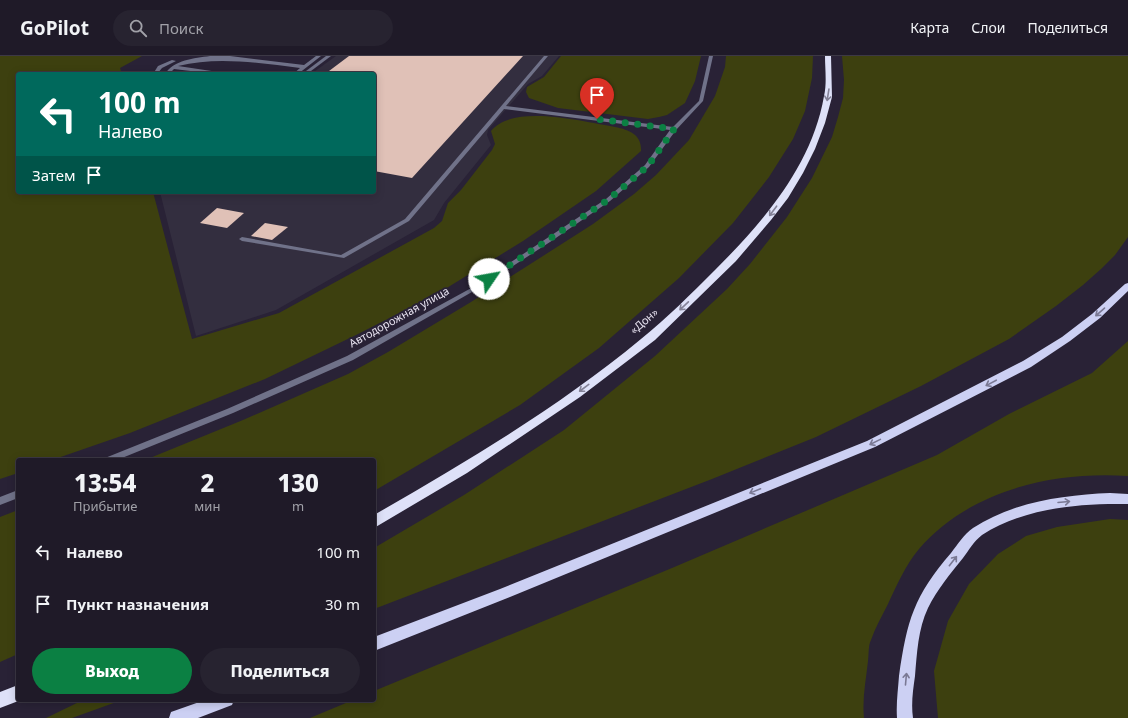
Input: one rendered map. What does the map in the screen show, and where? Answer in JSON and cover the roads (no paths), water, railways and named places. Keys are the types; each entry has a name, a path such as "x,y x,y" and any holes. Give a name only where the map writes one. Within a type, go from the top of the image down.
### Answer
{"highway":[{"name":"«Дон»","path":"376,521 507,442 574,396 650,338 725,266 755,234 792,185 814,144 828,95 830,76 828,56"},
{"path":"376,643 505,593 871,444 1027,364 1066,339 1096,316 1128,286"},
{"path":"905,718 906,682 910,644 919,612 936,582 975,533 1002,518 1032,508 1054,503 1128,499"},
{"path":"0,700 16,694"},
{"path":"177,718 221,702"}],"lane":[{"path":"156,72 160,67 168,63 203,56"},
{"path":"169,70 186,62 220,56 306,66"},
{"path":"242,56 306,66"},
{"path":"298,72 319,56"},
{"path":"307,72 328,56"},
{"path":"242,239 342,257 407,220 546,56"},
{"name":"Автодорожная улица","path":"113,458 230,411 350,358 477,287 548,241 608,200 648,166 674,129 701,101 710,56"},
{"path":"169,70 184,72"},
{"path":"169,70 197,72"},
{"path":"504,107 674,129"},
{"path":"0,501 16,495"}]}
